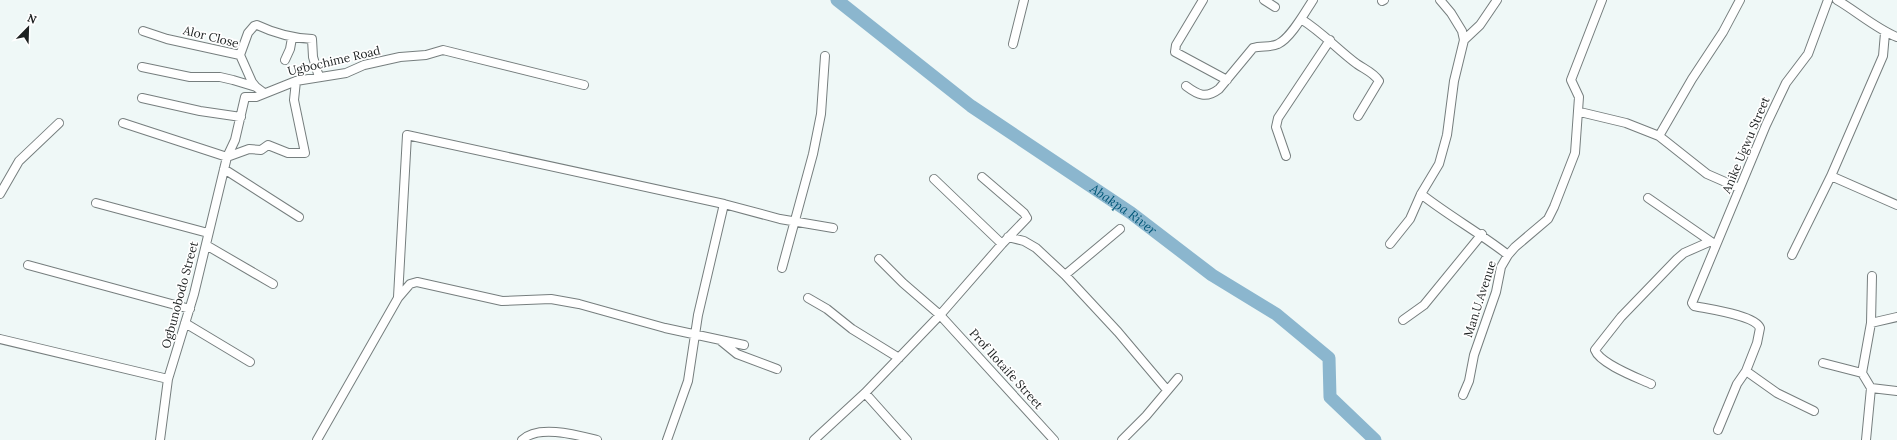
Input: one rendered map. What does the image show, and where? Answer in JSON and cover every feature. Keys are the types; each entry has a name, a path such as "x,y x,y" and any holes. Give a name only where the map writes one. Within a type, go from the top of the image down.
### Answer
{"street":[{"path":"1013,44 1024,0"},
{"path":"1203,0 1176,45 1175,52 1226,80"},
{"path":"1264,0 1274,6"},
{"path":"1186,86 1199,95 1206,96 1215,91 1253,48 1277,45 1283,41 1301,19 1313,0"},
{"path":"1390,244 1410,219 1421,194 1439,164 1447,135 1454,80 1464,40 1462,31 1451,13 1440,0"},
{"path":"1464,40 1480,25 1497,0"},
{"name":"Man.U.Avenue","path":"1463,395 1469,381 1474,355 1496,292 1501,267 1508,255 1548,219 1554,208 1575,153 1580,112 1580,97 1571,80 1602,0"},
{"path":"1659,136 1692,79 1726,27 1740,0"},
{"name":"Anike Ugwu Street","path":"1746,371 1757,343 1760,328 1759,325 1754,320 1694,306 1692,302 1712,243 1732,208 1739,188 1786,83 1808,54 1828,0"},
{"path":"1838,0 1885,33 1897,37"},
{"path":"1301,19 1330,40 1357,64 1375,74 1379,81 1358,116"},
{"path":"240,55 248,33 252,27 257,25 292,38 312,39 313,57 318,77"},
{"name":"Alor Close","path":"143,31 153,35 240,55 252,82 256,87"},
{"path":"1792,255 1831,176 1883,56 1885,33"},
{"path":"285,60 290,49 292,38"},
{"path":"1286,156 1276,127 1278,118 1330,40"},
{"name":"Ugbochime Road","path":"227,156 235,140 245,96 256,97 296,81 346,73 364,65 400,57 426,55 443,50 584,85"},
{"path":"782,268 813,154 821,114 825,56"},
{"path":"142,66 190,77 220,77 256,87 264,93"},
{"path":"123,123 227,156 249,150 261,150 268,144 288,153 305,153 294,100 296,81"},
{"path":"142,98 200,111 241,117"},
{"path":"1580,112 1626,123 1659,136 1707,174 1739,188"},
{"path":"0,194 20,161 58,124"},
{"path":"398,298 407,135 724,204 758,214 833,228"},
{"name":"Ogbunobodo Street","path":"160,440 168,379 190,309 227,156"},
{"path":"224,169 299,217"},
{"path":"1831,176 1897,205"},
{"path":"814,440 865,393 899,358 940,315 1008,237 1027,218 1027,216 982,177"},
{"path":"934,179 1002,244"},
{"path":"1421,194 1442,210 1482,234 1508,255"},
{"path":"1648,198 1712,243"},
{"path":"96,203 208,232"},
{"path":"668,439 688,381 710,256 724,204"},
{"path":"1065,275 1120,229"},
{"path":"1403,320 1424,304 1482,234"},
{"path":"1008,237 1024,241 1036,248 1065,275 1118,332 1167,390"},
{"path":"1651,384 1613,366 1596,354 1595,350 1621,317 1677,259 1684,253 1712,243"},
{"path":"206,245 274,284"},
{"name":"Prof Ilotaife Street","path":"878,259 940,315 1054,440"},
{"path":"28,265 190,309"},
{"path":"1866,440 1871,388 1862,373 1871,322 1872,276"},
{"path":"317,440 398,298 410,284 417,282 502,301 551,299 579,304 695,335 744,345"},
{"path":"808,298 827,308 852,329 899,358"},
{"path":"1871,322 1897,318"},
{"path":"185,323 250,362"},
{"path":"0,339 168,379"},
{"path":"720,340 737,354 777,369"},
{"path":"1823,363 1862,373"},
{"path":"1718,430 1737,384 1746,371 1777,393 1814,411"},
{"path":"1122,440 1146,416 1178,378"},
{"path":"1871,388 1897,391"},
{"path":"865,393 907,440"},
{"path":"522,440 535,433 553,432 597,440"}],"waterway":[{"name":"Abakpa River","path":"837,0 971,106 1131,213 1212,275 1276,314 1329,358 1330,397 1375,440"}]}
